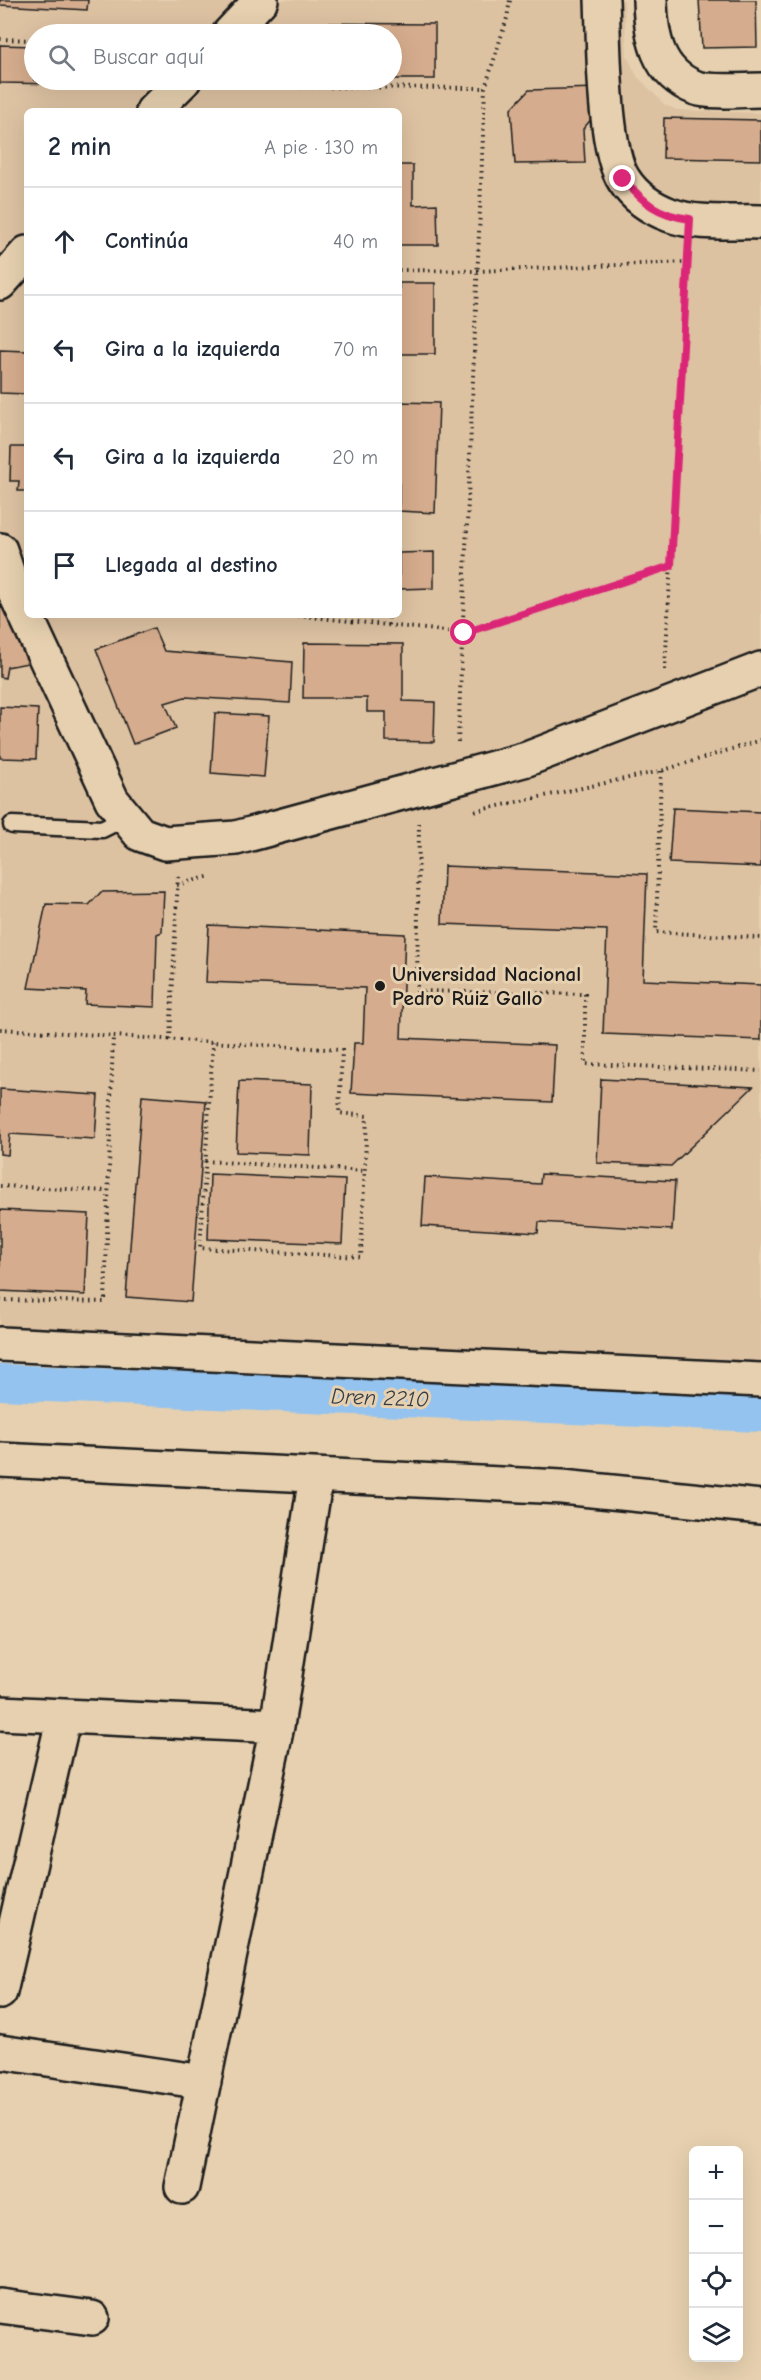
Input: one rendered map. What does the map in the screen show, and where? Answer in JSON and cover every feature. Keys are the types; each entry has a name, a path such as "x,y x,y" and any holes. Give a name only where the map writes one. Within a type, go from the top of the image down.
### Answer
{"street":[{"path":"239,24 261,0"},
{"path":"602,0 611,147 623,179 643,202 672,216 761,222"},
{"path":"650,0 651,28 660,59 675,76 698,89 761,90"},
{"path":"156,108 174,90"},
{"path":"0,283 24,256"},
{"path":"0,550 12,586 24,612"},
{"path":"27,618 112,801 140,834 165,843 236,838 527,759 761,669"},
{"path":"0,1344 761,1380"},
{"path":"0,1460 562,1487 761,1507"},
{"path":"182,2187 277,1726 316,1476"},
{"path":"0,1713 277,1726"},
{"path":"0,1992 64,1716"},
{"path":"0,2052 204,2082"},
{"path":"0,2306 93,2318"}],"lane":[{"path":"12,825 102,829 126,817"}],"path":[{"path":"510,0 507,18 485,88 464,633 453,816 661,771 761,740"},
{"path":"0,39 24,40"},
{"path":"402,88 485,88"},
{"path":"663,707 690,219"},
{"path":"402,270 479,271 688,262"},
{"path":"321,618 464,633 671,566"},
{"path":"388,625 389,618"},
{"path":"661,771 656,932 761,938"},
{"path":"407,826 430,821"},
{"path":"419,823 417,991 585,994 585,1064 761,1071"},
{"path":"170,1040 179,842"},
{"path":"177,885 223,873"},
{"path":"0,1029 170,1040 213,1042 342,1050 339,1113 367,1116 361,1257 200,1248 213,1042"},
{"path":"0,1300 105,1302 113,1036"},
{"path":"205,1161 365,1171"},
{"path":"0,1186 108,1191"}],"shaded area":[{"name":"Universidad Nacional Pedro Ruiz Gallo","path":"0,0 624,0 627,56 637,76 665,105 677,110 761,113 761,1389 0,1357"}],"building":[{"path":"0,0 88,0 87,10 0,5"},
{"path":"699,0 756,0 757,47 702,48"},
{"path":"293,23 435,24 435,79 402,79 402,24"},
{"path":"0,45 24,46 24,83 0,83"},
{"path":"597,88 594,116 583,129 585,163 515,164 511,109 529,90"},
{"path":"664,118 761,120 761,160 663,158"},
{"path":"402,165 413,165 413,205 437,204 438,245 402,245"},
{"path":"402,283 435,283 435,354 402,354"},
{"path":"0,350 24,351 24,394 0,393"},
{"path":"402,402 439,403 435,513 402,511"},
{"path":"11,447 24,447 24,491 18,491 19,481 10,481"},
{"path":"434,552 434,588 402,589 402,553"},
{"path":"0,603 7,603 28,663 7,667 5,678 0,677"},
{"path":"154,628 164,651 292,662 290,703 185,697 165,703 176,728 133,744 96,649"},
{"path":"304,643 403,644 403,701 435,702 434,742 386,741 386,712 367,712 367,698 303,698"},
{"path":"0,707 38,709 36,759 0,758"},
{"path":"215,713 269,716 264,777 211,773"},
{"path":"673,808 761,812 761,867 669,863"},
{"path":"444,866 647,874 643,980 761,985 761,1040 603,1034 607,930 442,924"},
{"path":"164,891 162,932 157,934 155,1007 85,1004 86,991 28,988 46,904 89,905 101,892"},
{"path":"209,925 405,934 401,1038 555,1045 552,1102 351,1093 354,1043 363,1043 365,988 206,982"},
{"path":"601,1079 753,1087 671,1166 597,1163"},
{"path":"239,1081 312,1084 310,1155 236,1152"},
{"path":"0,1089 98,1095 95,1139 10,1134 8,1155 0,1154"},
{"path":"142,1096 206,1101 191,1302 126,1297"},
{"path":"210,1174 345,1180 342,1244 208,1239"},
{"path":"541,1174 675,1181 672,1230 539,1222 538,1233 422,1226 425,1177 540,1184"},
{"path":"0,1210 89,1214 85,1295 0,1291"}],"waterway":[{"name":"Dren 2210","path":"0,1382 761,1414"}],"place":[{"name":"Universidad Nacional Pedro Ruiz Gallo","path":"380,986"}],"route":[{"path":"464,633 671,566 690,219 672,216 643,202 623,179"}]}
